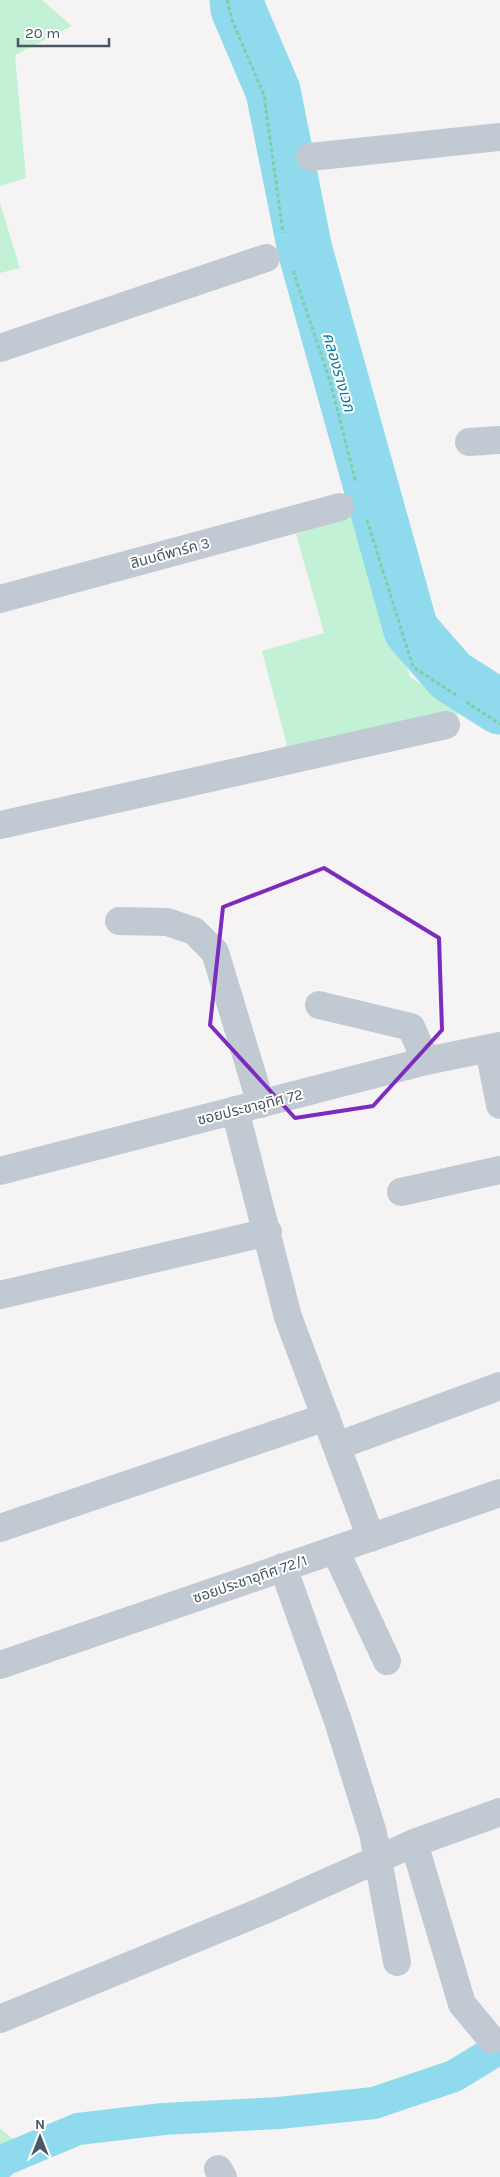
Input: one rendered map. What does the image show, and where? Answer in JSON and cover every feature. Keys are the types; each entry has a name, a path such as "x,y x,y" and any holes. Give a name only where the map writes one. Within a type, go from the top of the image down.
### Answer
{"street":[{"path":"310,157 500,137"},
{"path":"0,348 275,250"},
{"path":"469,442 500,440"},
{"name":"สินบดีพาร์ค 3","path":"0,599 352,509"},
{"path":"0,825 446,725"},
{"path":"119,921 167,922 194,931 215,952 248,1107 268,1232 288,1317 371,1538"},
{"path":"319,1005 411,1027 426,1061"},
{"path":"495,1048 500,1105"},
{"name":"ซอยประชาอุทิศ 72","path":"0,1171 426,1061 495,1048"},
{"path":"401,1192 500,1170"},
{"path":"0,1295 268,1232"},
{"path":"337,1446 500,1386"},
{"path":"0,1528 326,1418"},
{"name":"ซอยประชาอุทิศ 72/1","path":"0,1665 500,1493"},
{"path":"335,1550 387,1661"},
{"path":"283,1567 338,1721 373,1832 397,1962"},
{"path":"0,2019 267,1909 414,1843 500,1812"},
{"path":"414,1843 462,2004 492,2040"}],"path":[{"path":"227,0 232,20 264,95 275,250"},
{"path":"293,270 330,381 356,484"},
{"path":"352,509 413,666 500,724"}],"highlighted area":[{"path":"324,868 439,938 442,1030 373,1106 295,1118 210,1025 223,907"}],"green space":[{"path":"0,0 42,0 72,26 15,55 26,178 0,186"},
{"path":"0,203 20,268 0,273"},
{"path":"357,513 410,677 466,713 289,753 262,651 324,633 296,534"},
{"path":"0,2128 17,2143 0,2156"}],"waterway":[{"name":"คลองรางเวก","path":"237,0 238,9 273,91 305,250 411,630 451,676 500,707"},
{"path":"0,2164 4,2160 78,2129 163,2119 279,2113 374,2103 454,2076 500,2048"}]}
